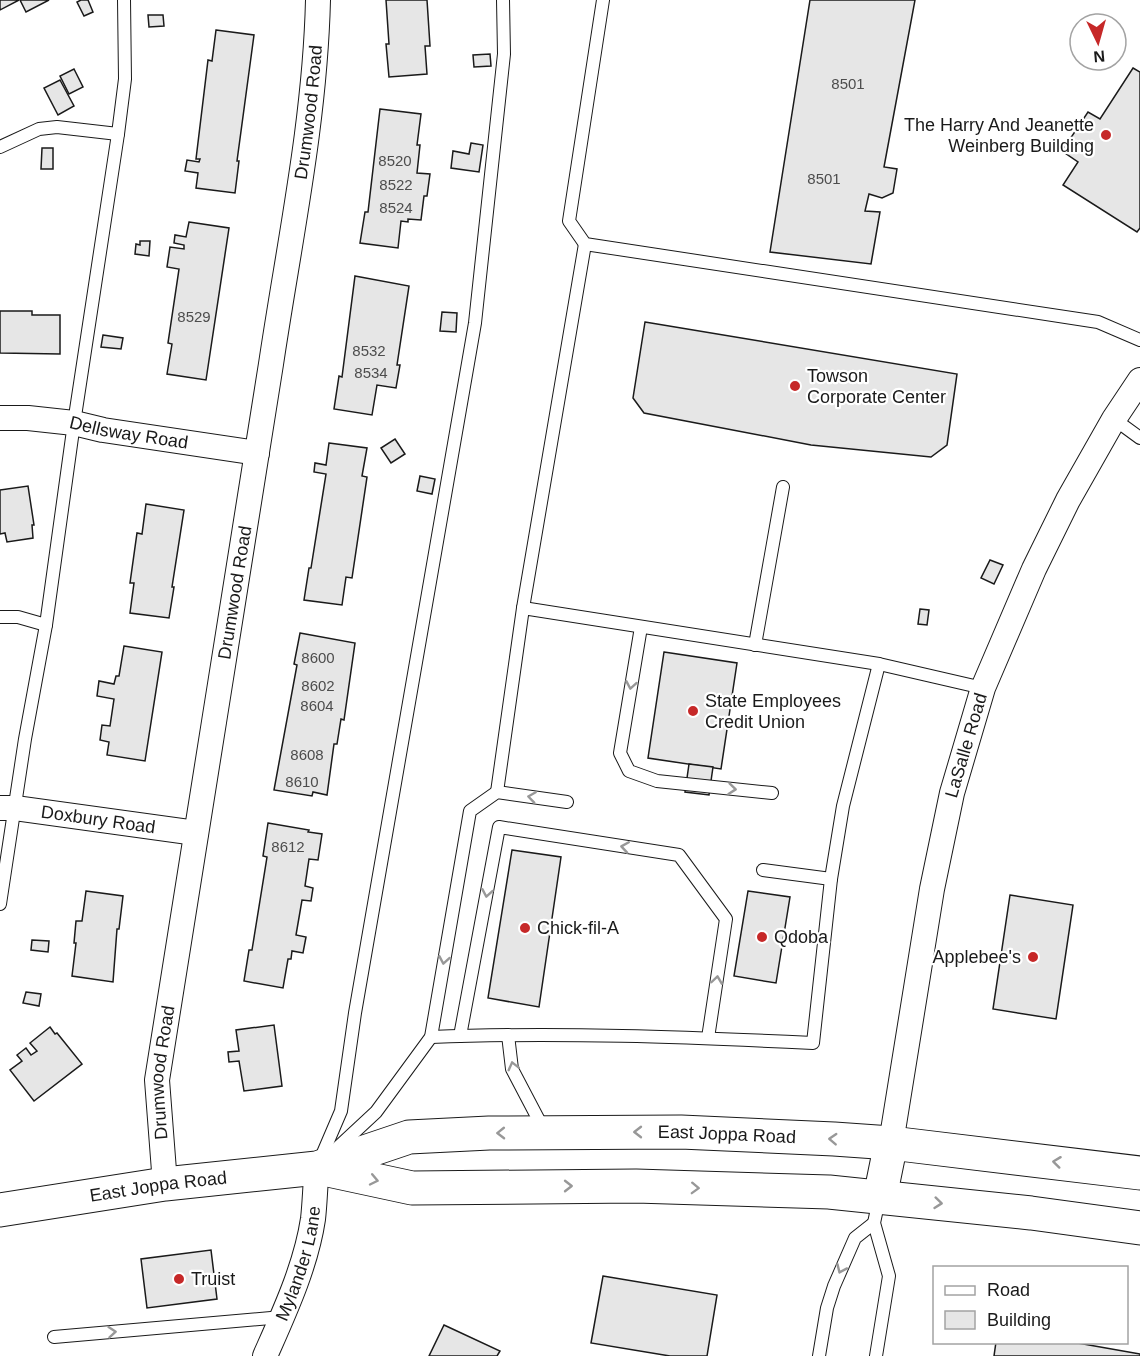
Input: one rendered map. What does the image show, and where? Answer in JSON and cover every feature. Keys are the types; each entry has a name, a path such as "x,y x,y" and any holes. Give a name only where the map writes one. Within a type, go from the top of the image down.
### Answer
{"main road":[{"name":"East Joppa Road","path":"0,1210 165,1184 317,1168 409,1137 545,1132 681,1132 891,1143 1140,1173"},
{"path":"877,1210 891,1143"},
{"name":"East Joppa Road","path":"317,1168 412,1188 636,1186 829,1192 877,1210 1031,1213 1140,1228"}],"street":[{"name":"Drumwood Road","path":"165,1184 157,1080 302,176 315,62 318,0"},
{"name":"LaSalle Road","path":"891,1143 932,888 952,793 983,688 1034,569 1068,500 1114,419 1140,380"},
{"name":"Dellsway Road","path":"0,418 28,418 74,423 103,430 257,453"},
{"name":"Doxbury Road","path":"8,808 196,832"},
{"name":"Mylander Lane","path":"265,1356 303,1261 313,1220 317,1168"}],"lane":[{"path":"0,904 8,808 25,740 46,625 118,134 125,79 124,0"},
{"path":"317,1168 341,1111 357,1001 475,323 504,54 503,0"},
{"path":"497,792 523,608 585,244 569,221 603,0"},
{"path":"0,147 39,129 57,127 118,134"},
{"path":"585,244 1098,322 1140,340"},
{"path":"1114,419 1140,438"},
{"path":"755,645 783,487"},
{"path":"523,608 879,664 983,688"},
{"path":"0,617 18,617 46,625"},
{"path":"641,627 620,753 629,771 657,781 772,793"},
{"path":"431,1037 508,1035 708,1038 813,1043 831,879 843,806 879,664"},
{"path":"317,1168 376,1112 431,1037 470,811 497,792 567,802"},
{"path":"460,1036 499,827 679,855 726,919 708,1038"},
{"path":"763,870 831,879"},
{"path":"508,1035 512,1069 545,1132"},
{"path":"819,1356 826,1308 834,1286 855,1238 877,1210"},
{"path":"876,1356 889,1276 877,1210"},
{"path":"54,1337 282,1317"}],"building":[{"path":"0,0 19,0 0,10"},
{"path":"20,0 49,0 26,12"},
{"path":"88,0 93,12 84,16 77,2"},
{"path":"386,0 427,0 430,46 425,46 427,74 389,77"},
{"path":"810,0 915,0 884,167 897,169 893,193 882,198 869,194 865,211 880,212 871,264 770,252"},
{"path":"148,15 163,15 164,26 149,27"},
{"path":"216,30 254,35 237,161 239,161 235,193 196,188 198,173 185,171 187,160 199,162 200,159 196,159 208,60 212,61"},
{"path":"490,54 491,66 474,67 473,55"},
{"name":"The Harry And Jeanette Weinberg Building","path":"1133,68 1140,72 1140,228 1137,232 1063,185 1078,162 1062,151 1088,112 1100,119"},
{"path":"74,69 83,87 69,94 60,76"},
{"path":"60,80 74,106 58,115 44,88"},
{"path":"380,109 421,114 417,145 420,145 417,173 430,174 421,220 401,221 398,248 360,243 365,212 368,212"},
{"path":"471,143 483,145 479,172 451,168 453,151 469,154"},
{"path":"42,148 53,148 53,169 41,169"},
{"path":"189,222 229,228 206,380 167,374 172,344 168,343 179,269 167,267 170,247 184,249 184,245 174,243 175,235 186,237"},
{"path":"140,241 150,241 149,256 135,254 136,244 140,245"},
{"path":"355,276 409,286 397,365 400,365 396,388 377,385 372,415 334,409 339,376 342,377"},
{"path":"0,311 32,311 32,315 60,315 60,354 0,353"},
{"path":"442,312 457,313 456,332 440,331"},
{"name":"Towson Corporate Center","path":"645,322 957,374 947,445 931,457 811,445 644,413 633,398"},
{"path":"103,335 123,338 121,349 101,347"},
{"path":"395,439 405,454 391,463 381,448"},
{"path":"329,443 367,448 362,476 367,477 352,578 346,577 342,605 304,600 326,474 314,472 315,463 326,465"},
{"path":"420,476 435,479 432,494 417,491"},
{"path":"28,486 34,525 32,525 33,538 7,542 5,533 0,534 0,490"},
{"path":"146,504 184,510 169,618 130,613 134,583 130,583 137,533 142,534"},
{"path":"990,560 1003,565 994,584 981,578"},
{"path":"920,609 929,610 927,625 918,624"},
{"path":"300,633 355,643 344,720 341,719 337,744 334,744 327,795 313,792 312,796 274,790 297,665 294,664"},
{"path":"124,646 162,652 145,761 107,755 109,742 100,740 102,725 110,726 114,699 97,696 99,681 114,684 116,676 119,676"},
{"name":"State Employees Credit Union","path":"664,652 737,663 721,769 648,758"},
{"path":"689,764 713,767 709,795 685,792"},
{"path":"268,823 322,834 318,860 309,859 305,886 313,888 311,901 302,900 296,935 306,937 303,953 292,951 291,959 288,959 283,988 244,981 249,950 252,950 267,857 263,856"},
{"name":"Chick-fil-A","path":"512,850 561,857 539,1007 488,998"},
{"path":"86,891 123,896 119,929 117,929 113,982 72,976 76,921 82,921"},
{"name":"Qdoba","path":"748,891 790,897 776,983 734,976"},
{"name":"Applebee's","path":"1010,895 1073,905 1056,1019 993,1009"},
{"path":"32,940 49,941 48,952 31,950"},
{"path":"26,992 41,994 39,1006 23,1003"},
{"path":"274,1025 282,1086 244,1091 239,1061 229,1062 228,1052 239,1051 236,1030"},
{"path":"50,1027 82,1064 34,1101 10,1070 22,1061 17,1055 26,1048 31,1055 37,1051 30,1043"},
{"name":"Truist","path":"211,1250 217,1299 147,1308 141,1259"},
{"path":"603,1276 717,1295 707,1356 670,1356 591,1343"},
{"path":"444,1325 500,1351 497,1356 429,1356"},
{"path":"996,1344 1083,1344 1140,1354 1140,1356 994,1356"}],"place":[{"name":"The Harry And Jeanette Weinberg Building","path":"1106,135"},
{"name":"Towson Corporate Center","path":"795,386"},
{"name":"State Employees Credit Union","path":"693,711"},
{"name":"Chick-fil-A","path":"525,928"},
{"name":"Qdoba","path":"762,937"},
{"name":"Applebee's","path":"1033,957"},
{"name":"Truist","path":"179,1279"}]}
